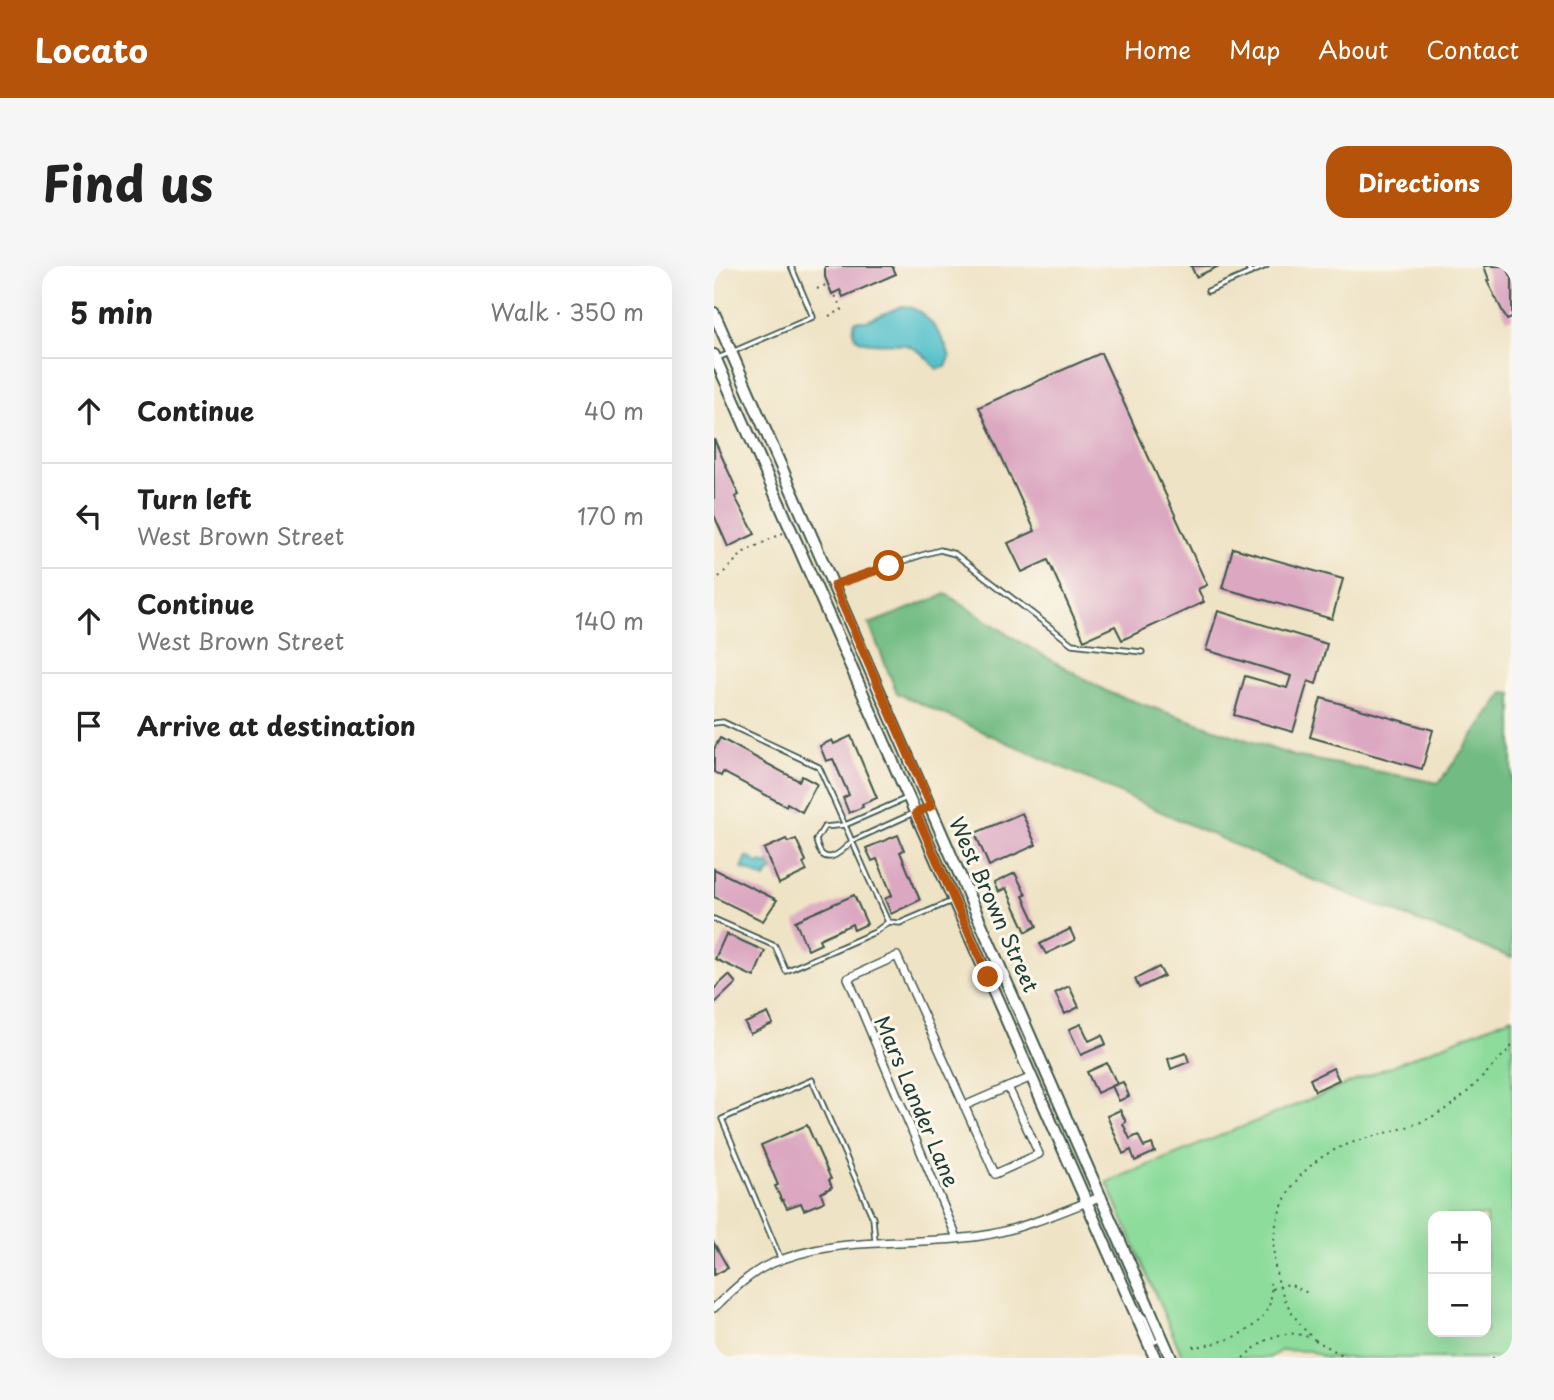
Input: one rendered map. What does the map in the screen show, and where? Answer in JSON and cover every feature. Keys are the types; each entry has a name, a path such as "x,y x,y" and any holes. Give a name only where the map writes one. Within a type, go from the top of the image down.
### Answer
{"main road":[{"name":"West Brown Street","path":"714,313 834,585 924,809 954,901 1155,1358"},
{"path":"715,358 911,796 918,794 924,809"},
{"path":"818,591 834,585"},
{"name":"West Brown Street","path":"924,809 940,841 950,851 995,951 1171,1358"},
{"path":"979,957 995,951"}],"street":[{"name":"Mars Lander Lane","path":"957,1238 848,978 897,956 964,1106"},
{"path":"1008,1087 1040,1154 995,1174 964,1106 1008,1087 1032,1077"},
{"path":"714,1308 766,1266 808,1251 875,1241 981,1236 1043,1218 1101,1196"}],"lane":[{"path":"715,358 813,317 791,266"},
{"path":"1247,266 1250,273"},
{"path":"1208,291 1266,266"},
{"path":"834,585 940,550 955,554 1072,644 1142,652"},
{"path":"714,723 723,722 819,767 888,922"},
{"path":"911,796 845,825 828,825 820,831 816,840 819,849 826,856 836,856 852,841 924,809"},
{"path":"714,919 775,946 786,971 875,932 888,922 900,923 954,901"},
{"path":"1032,1077 1047,1070"},
{"path":"781,1260 722,1119 812,1080 873,1218 875,1241"},
{"path":"1133,1307 1145,1318 1155,1342 1163,1339"}],"path":[{"path":"817,289 828,284"},
{"path":"829,316 842,310 834,293"},
{"path":"714,582 744,552 784,533"},
{"path":"1315,1340 1293,1314 1279,1286 1273,1256 1275,1228 1286,1194 1303,1173 1334,1150 1409,1127 1446,1109 1473,1088 1512,1046"},
{"path":"1193,1347 1228,1339 1256,1324 1267,1311 1270,1283"},
{"path":"1271,1289 1289,1284 1310,1294"},
{"path":"1243,1358 1265,1340 1281,1334 1303,1334 1348,1358"},
{"path":"1492,1358 1512,1355"}],"green space":[{"path":"946,594 1020,642 1110,693 1294,756 1439,783 1504,693 1512,694 1512,958 1306,877 897,693 869,624"},
{"path":"1512,1017 1512,1358 1326,1358 1310,1351 1282,1350 1269,1358 1183,1358 1107,1182"}],"water":[{"path":"902,306 918,311 932,324 950,357 946,367 937,369 920,352 906,345 863,342 856,338 855,321 867,321"},
{"path":"747,856 759,864 769,863 773,871 768,873 765,879 742,868"}],"building":[{"path":"825,266 892,266 896,274 843,297 840,290 832,294 825,277"},
{"path":"1191,266 1219,266 1196,277"},
{"path":"1484,266 1506,266 1512,278 1512,318 1507,320 1487,281 1489,280"},
{"path":"1101,353 1207,585 1198,589 1204,602 1122,640 1115,626 1084,640 1048,560 1022,572 1008,543 1035,531 979,407"},
{"path":"714,439 739,495 735,497 755,534 728,547 714,515"},
{"path":"1233,548 1343,579 1332,619 1222,588"},
{"path":"1218,611 1327,644 1316,684 1308,681 1293,732 1234,715 1245,676 1287,688 1291,676 1206,650"},
{"path":"1321,698 1433,730 1422,769 1310,737"},
{"path":"851,736 877,798 849,813 843,798 849,795 833,759 826,761 820,746 832,740 834,744"},
{"path":"720,738 799,781 802,776 817,784 802,812 723,772 721,776 714,772 714,749"},
{"path":"1022,813 1036,845 989,866 975,833"},
{"path":"898,835 904,850 900,852 920,900 891,914 885,899 892,895 877,859 872,861 866,848"},
{"path":"786,839 788,842 796,839 806,861 803,863 807,871 779,884 764,849"},
{"path":"714,869 777,900 763,921 714,897"},
{"path":"1015,873 1037,926 1026,932 1006,888 998,892 994,883"},
{"path":"854,895 867,924 854,930 852,924 819,939 821,944 808,950 795,921"},
{"path":"1070,929 1075,940 1046,954 1040,944"},
{"path":"726,934 765,951 754,977 715,959"},
{"path":"1159,967 1164,976 1139,988 1135,979"},
{"path":"729,975 736,983 714,1004 714,989"},
{"path":"1069,986 1079,1007 1065,1014 1055,993"},
{"path":"768,1013 773,1024 750,1034 745,1023"},
{"path":"1081,1024 1089,1041 1102,1035 1106,1044 1081,1055 1069,1029"},
{"path":"1186,1053 1189,1062 1171,1069 1168,1059"},
{"path":"1107,1063 1117,1084 1097,1093 1087,1072"},
{"path":"1333,1068 1339,1080 1315,1091 1310,1079"},
{"path":"1123,1082 1129,1096 1119,1101 1112,1086"},
{"path":"1120,1110 1130,1139 1138,1135 1144,1147 1152,1144 1155,1152 1135,1161 1131,1150 1123,1154 1107,1116"},
{"path":"807,1125 832,1187 821,1193 824,1201 821,1203 804,1210 801,1203 787,1208 775,1186 778,1185 761,1145"},
{"path":"714,1243 728,1268 714,1275"}],"route":[{"path":"889,566 834,585 931,806 916,813 988,977"}]}
